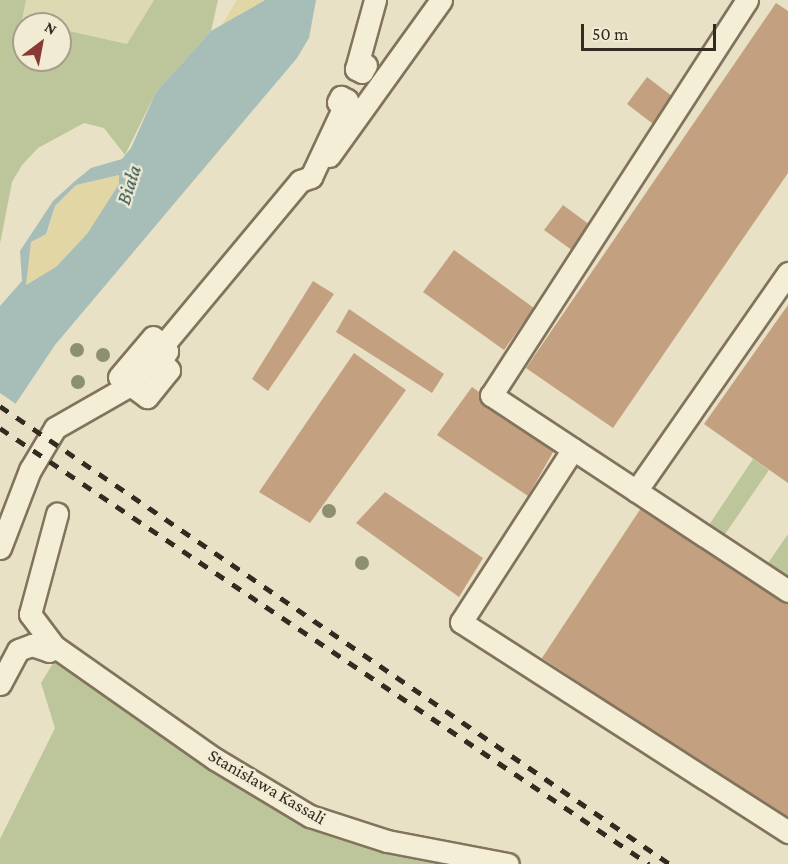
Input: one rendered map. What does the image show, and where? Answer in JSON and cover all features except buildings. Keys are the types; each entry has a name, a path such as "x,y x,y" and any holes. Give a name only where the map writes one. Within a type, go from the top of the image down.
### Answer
{"street":[{"path":"311,177 341,100 363,68 375,0"},
{"path":"0,548 30,470 55,428 130,385 300,181 311,177 441,0"},
{"path":"747,0 491,395 788,591"},
{"path":"636,491 788,273"},
{"path":"573,449 461,622 788,832"},
{"name":"Stanisława Kassali","path":"57,514 30,614 54,646 215,759 310,816 387,840 508,864"},
{"path":"0,684 18,651 32,645 49,651 54,646"}],"shaded area":[{"path":"26,0 154,0 127,44 72,32 72,12 24,12"}],"green space":[{"path":"0,0 26,0 24,12 12,12 12,72 72,72 72,32 127,44 154,0 218,0 211,31 156,92 125,155 104,128 84,123 38,148 22,165 12,182 0,244"},
{"path":"753,459 769,470 723,537 707,528"},
{"path":"788,534 788,582 764,569"},
{"path":"55,660 299,817 479,864 0,864 0,839 55,728 41,683"}],"sand":[{"path":"237,0 264,0 222,25"},
{"path":"119,175 119,184 87,234 57,267 25,285 31,242 48,229 55,206 76,185"}],"water":[{"name":"Biała","path":"265,0 316,0 309,38 297,58 55,345 0,427 0,306 22,281 20,251 53,201 75,181 91,168 122,159 131,148 156,92 211,31","holes":["119,175 119,184 87,234 56,267 26,285 31,242 46,234 55,206 76,185"]}],"pier":[{"path":"0,393 19,406 0,430"}],"railway":[{"path":"0,406 670,864"},
{"path":"0,428 649,864"}]}
